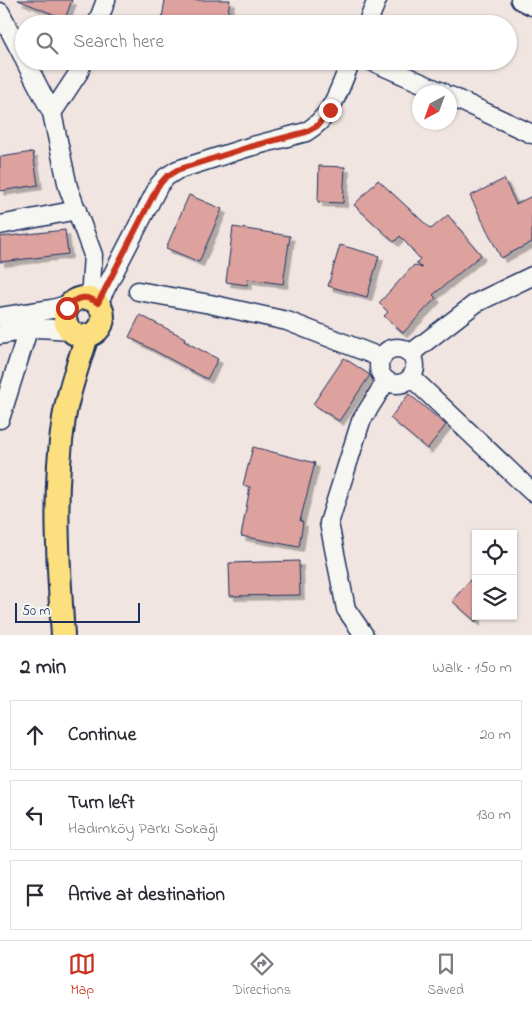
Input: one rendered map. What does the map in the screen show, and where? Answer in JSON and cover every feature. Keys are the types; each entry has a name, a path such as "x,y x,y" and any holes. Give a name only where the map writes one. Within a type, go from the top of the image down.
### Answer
{"main road":[{"path":"86,302 104,314 102,326 92,335 78,333 65,320 65,314 86,302"},
{"path":"63,635 57,536 58,478 64,416 78,333"}],"street":[{"path":"100,15 106,0"},
{"path":"371,15 377,0"},
{"path":"520,0 532,6"},
{"path":"0,12 15,42"},
{"path":"29,70 52,113 68,187 93,255 86,302"},
{"path":"52,113 80,70"},
{"path":"0,317 86,302 158,186 166,177 177,170 202,161 306,132 317,126 330,110 347,70"},
{"path":"392,70 426,85"},
{"path":"457,99 532,134"},
{"path":"0,225 77,210"},
{"path":"410,354 476,303 532,276"},
{"path":"138,291 287,321 382,358"},
{"path":"0,335 39,328 78,333"},
{"path":"0,419 28,330"},
{"path":"403,350 410,354 414,361 415,370 406,382 393,384 381,374 379,366 382,358 387,351 403,350"},
{"path":"411,377 532,492"},
{"path":"364,635 346,609 329,523 362,421 386,380"}],"building":[{"path":"18,0 72,0 66,15 55,15"},
{"path":"165,0 230,0 228,15 162,15"},
{"path":"33,152 38,185 0,191 0,157"},
{"path":"319,166 345,167 343,203 318,202"},
{"path":"504,179 516,204 532,196 532,242 501,258 470,196"},
{"path":"378,180 431,229 448,215 481,255 433,295 436,298 403,333 384,316 388,312 379,303 414,265 422,268 416,263 420,259 400,236 394,242 354,205"},
{"path":"189,195 222,209 199,262 166,248"},
{"path":"233,227 290,236 283,284 248,279 247,285 226,282"},
{"path":"65,230 68,254 0,262 0,237"},
{"path":"340,245 379,256 367,297 328,286"},
{"path":"140,315 185,338 184,341 218,359 207,379 129,337"},
{"path":"344,358 370,375 339,421 313,404"},
{"path":"409,394 446,425 427,449 390,418"},
{"path":"253,447 315,463 300,521 303,522 299,547 241,536 250,487 243,485"},
{"path":"299,561 300,595 230,596 229,563"},
{"path":"472,578 472,618 452,601"}],"route":[{"path":"67,308 75,300 81,298 94,300 98,303 158,186 166,177 177,170 202,161 306,132 317,126 330,110"}]}
